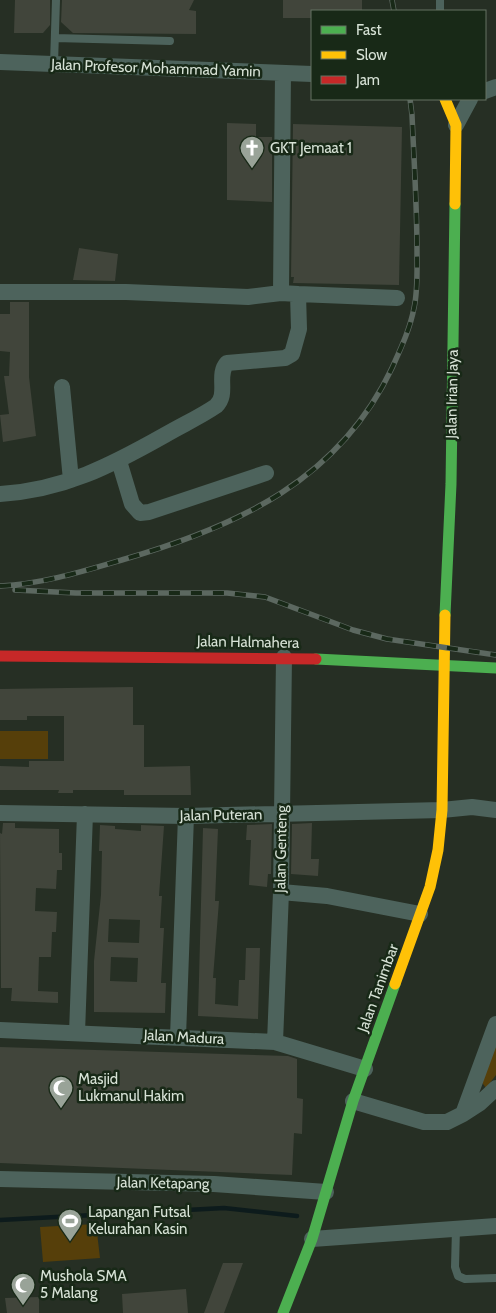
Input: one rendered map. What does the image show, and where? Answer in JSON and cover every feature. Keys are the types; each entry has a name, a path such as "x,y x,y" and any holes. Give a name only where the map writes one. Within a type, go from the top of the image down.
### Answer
{"street":[{"name":"Jalan Profesor Mohammad Yamin","path":"0,62 311,74"},
{"path":"281,293 283,73"},
{"name":"Jalan Irian Jaya","path":"444,664 450,484 456,125 445,100"},
{"name":"Jalan Irian Jaya","path":"456,125 469,100"},
{"path":"0,292 126,292 248,298 281,293 397,298"},
{"path":"0,494 26,492 56,486 119,461 216,406 221,401 223,393 222,373 227,363 284,358 292,354 298,328 298,294"},
{"path":"62,386 71,480"},
{"path":"119,461 132,504 140,513 149,512 266,473"},
{"name":"Jalan Halmahera","path":"0,656 284,657 496,668"},
{"name":"Jalan Genteng","path":"275,1042 281,892 284,657"},
{"name":"Jalan Tanimbar","path":"283,1313 312,1239 353,1101 420,914 438,850 442,810 444,664"},
{"name":"Jalan Puteran","path":"0,813 186,816 442,810 472,806 496,810"},
{"path":"77,1032 85,814"},
{"path":"178,1037 186,816"},
{"path":"281,892 327,896 420,914"},
{"path":"463,1114 496,1024"},
{"name":"Jalan Madura","path":"0,1030 275,1042 365,1069"},
{"path":"353,1101 408,1119 430,1123 447,1122 480,1104 496,1088"},
{"name":"Jalan Ketapang","path":"0,1180 214,1184 326,1192"},
{"path":"312,1239 496,1226"}],"lane":[{"path":"54,64 56,0"},
{"path":"55,38 170,41"},
{"path":"456,1228 455,1267 458,1276 465,1279 496,1278"}],"shaded area":[{"path":"0,731 48,731 48,759 0,759"},
{"path":"496,1042 496,1075 486,1088 481,1081"},
{"name":"Lapangan Futsal Kelurahan Kasin","path":"96,1224 100,1258 43,1262 40,1227"}],"building":[{"path":"15,0 50,0 50,25 43,33 14,33"},
{"path":"62,0 194,0 189,10 196,11 196,34 73,33 61,22"},
{"path":"283,0 362,0 362,10 311,10 311,18 283,18"},
{"name":"GKT Jemaat 1","path":"227,123 256,124 256,137 272,137 272,202 227,200"},
{"path":"293,124 402,127 399,285 293,283 294,277 291,277"},
{"path":"79,248 118,254 115,281 73,280"},
{"path":"10,302 29,302 29,377 36,436 3,442 0,415 9,414 4,376 9,376 10,352 0,351 0,314 10,314"},
{"path":"133,687 133,725 144,725 144,767 190,766 191,795 124,795 124,790 73,790 73,793 58,793 59,790 0,790 0,766 29,767 29,761 64,761 64,716 27,716 27,720 0,720 0,689"},
{"path":"3,823 15,823 15,828 59,829 59,853 62,853 62,870 57,870 56,889 36,888 35,911 57,912 56,932 52,932 51,957 39,957 38,991 58,992 58,1003 11,1001 12,988 1,988 0,833 2,834"},
{"path":"312,823 311,859 319,859 318,876 291,874 292,824"},
{"path":"272,824 271,874 268,874 267,887 249,885 251,840 246,840 247,825"},
{"path":"100,825 115,826 115,829 141,831 141,825 164,826 159,896 162,896 160,928 164,928 161,983 166,983 165,1013 94,1012 94,961 101,895 102,851 99,851","holes":["109,919 140,920 139,943 108,942","111,957 138,958 137,982 110,981"]},
{"path":"203,828 218,829 215,901 219,901 213,978 216,978 215,1004 238,1006 239,980 245,980 246,948 260,948 258,1019 198,1016"},
{"path":"0,1047 288,1056 297,1059 297,1098 303,1099 302,1134 294,1133 292,1175 0,1163"},
{"path":"223,1263 243,1263 224,1313 204,1313"},
{"path":"186,1289 188,1313 123,1313 122,1294"},
{"name":"Mushola SMA 5 Malang","path":"39,1297 39,1313 7,1313 5,1298"}],"waterway":[{"path":"0,1220 224,1208 297,1216"}],"railway":[{"path":"392,0 394,10"},
{"path":"0,586 32,583 79,572 167,546 207,531 245,514 281,493 314,469 344,440 370,407 392,368 408,331 414,308 417,280 417,234 410,100"},
{"path":"15,590 76,593 227,593 265,597 353,630 387,639 496,655"}],"traffic: fast":[{"path":"445,615 451,484 455,204"},
{"path":"316,659 496,668"},
{"path":"283,1313 312,1239 353,1101 395,984"}],"traffic: slow":[{"path":"445,100 456,125 455,204"},
{"path":"395,984 430,887 438,850 442,810 445,615"}],"traffic: jam":[{"path":"0,656 316,659"}],"place":[{"name":"GKT Jemaat 1","path":"252,169"},
{"name":"Masjid Lukmanul Hakim","path":"61,1109"},
{"name":"Lapangan Futsal Kelurahan Kasin","path":"70,1242"},
{"name":"Mushola SMA 5 Malang","path":"23,1306"}]}
